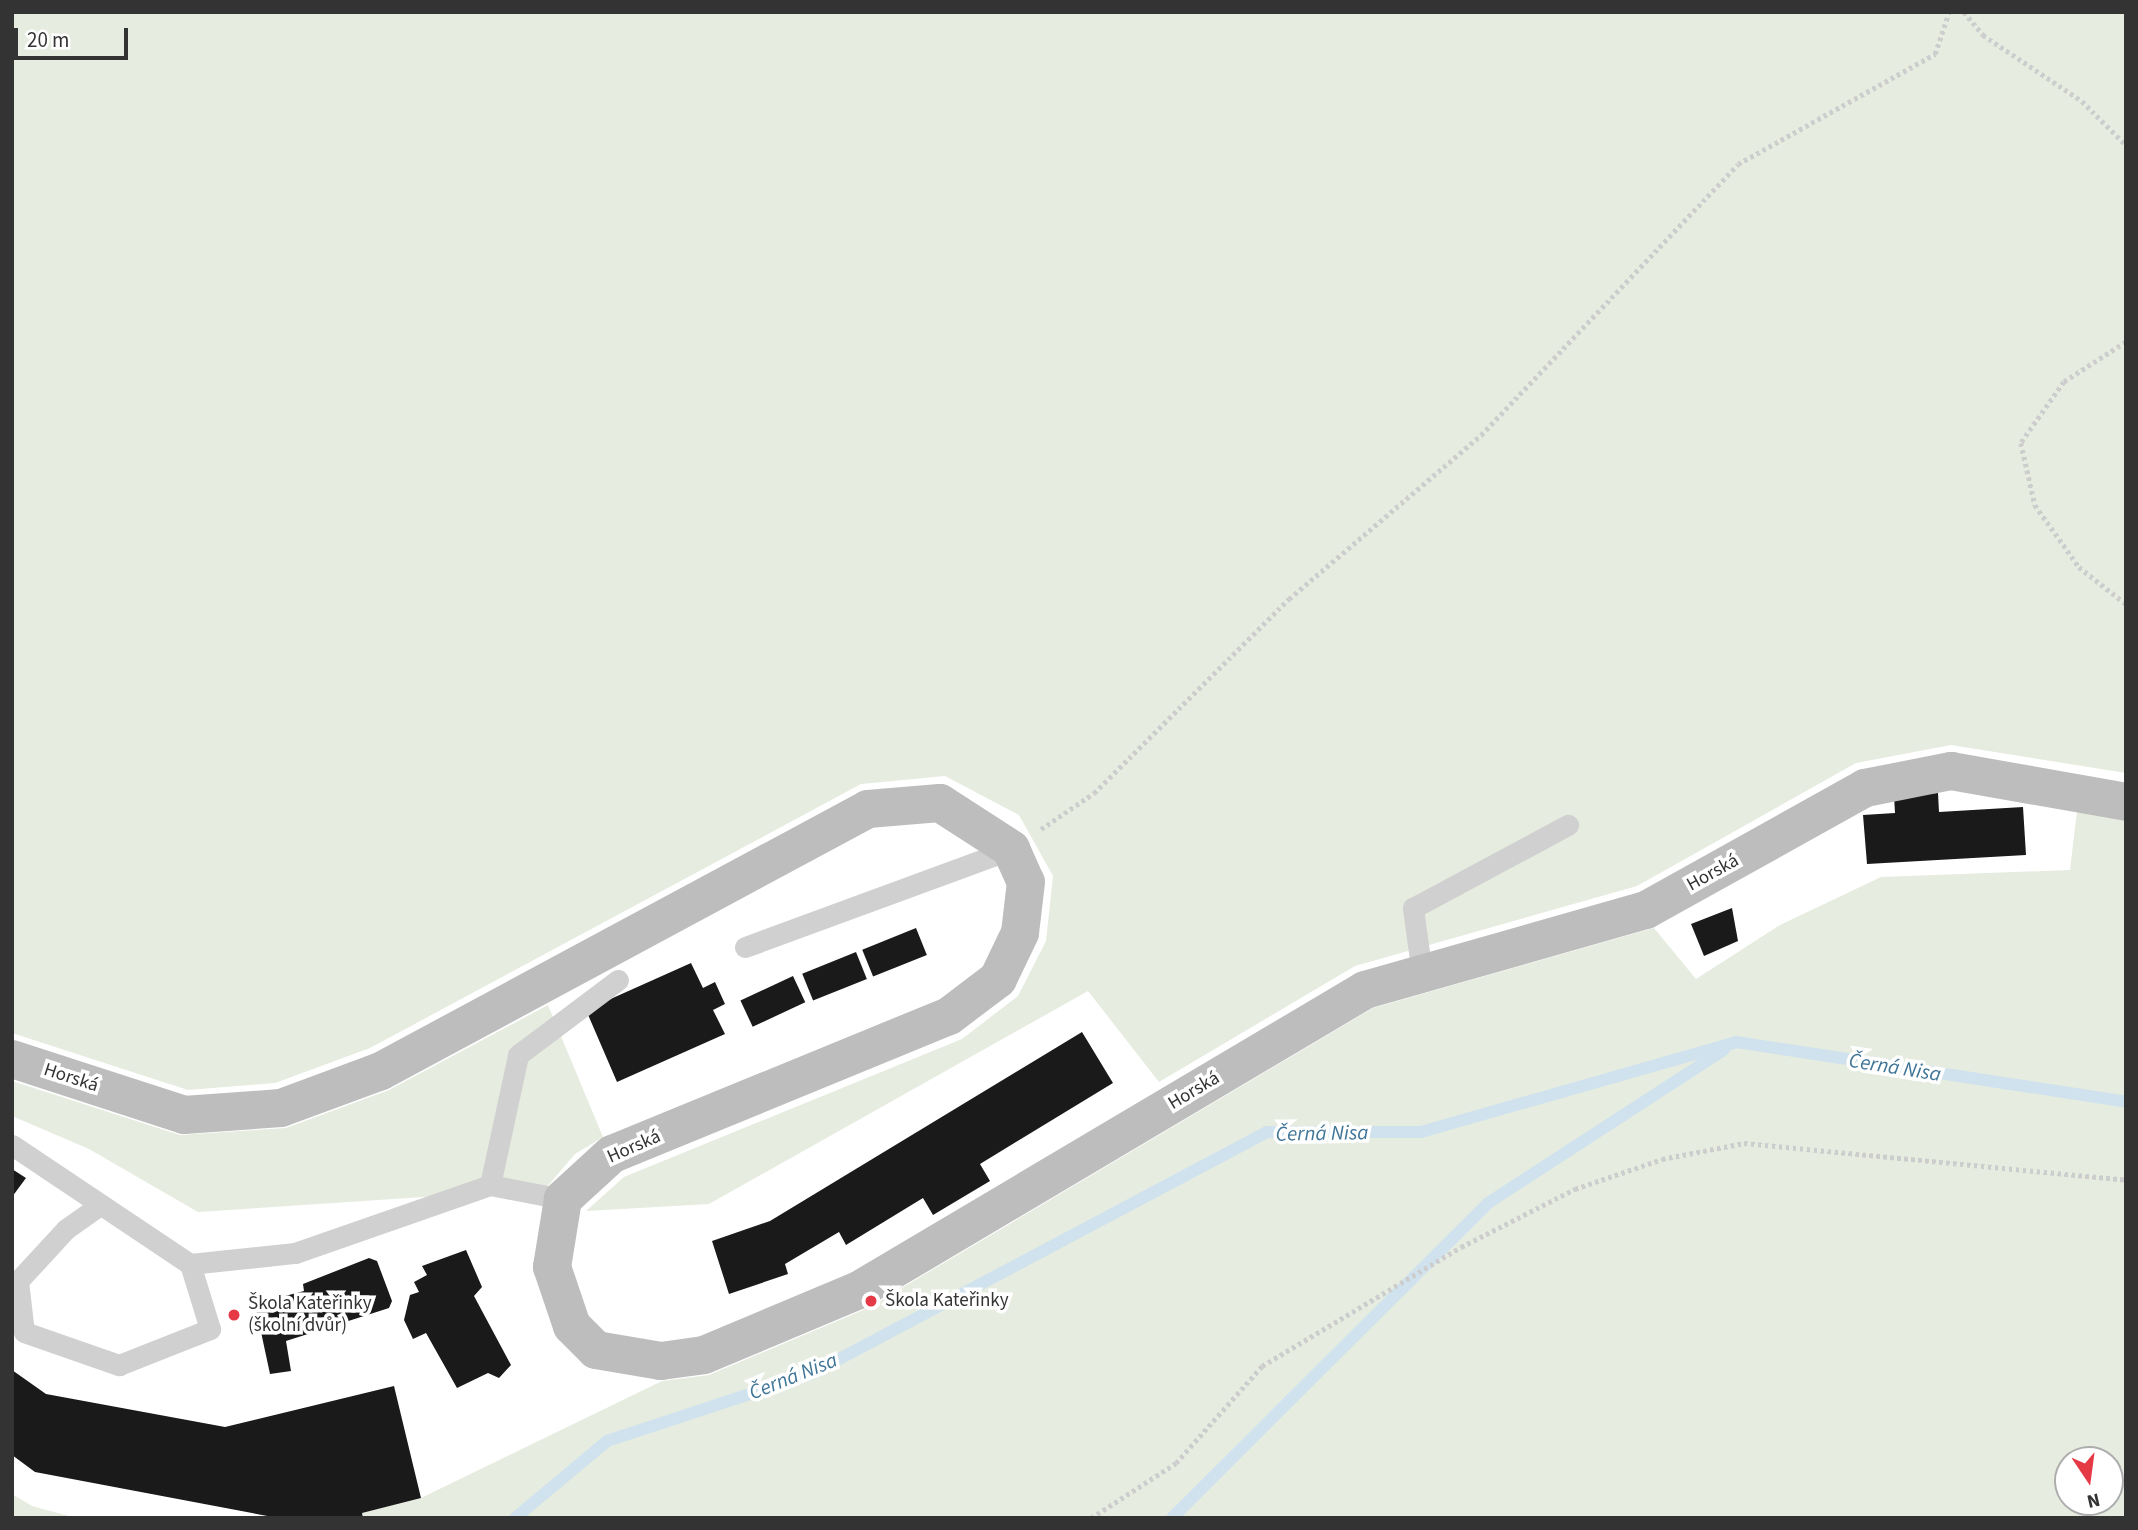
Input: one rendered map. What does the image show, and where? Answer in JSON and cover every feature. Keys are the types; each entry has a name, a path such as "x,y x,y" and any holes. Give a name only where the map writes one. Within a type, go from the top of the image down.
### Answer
{"street":[{"name":"Horská","path":"12,1059 184,1115 281,1108 381,1071 868,809 940,803 1011,849 1026,882 1020,933 998,979 949,1016 612,1154 563,1199 552,1267 572,1326 596,1350 626,1359 704,1355 859,1290 1365,990 1646,910 1865,788 1951,771 2126,802"}],"lane":[{"path":"1422,974 1413,908 1567,825"},
{"path":"745,947 1011,849"},
{"path":"490,1185 518,1055 618,980"},
{"path":"12,1145 190,1264 295,1253 490,1185 563,1199"},
{"path":"100,1206 66,1229 18,1281 24,1332 119,1365 210,1329 190,1264"}],"path":[{"path":"1011,849 1094,793 1289,599 1481,435 1738,164 1935,54 1949,12"},
{"path":"1964,12 1983,35 2082,101 2126,145"},
{"path":"2126,342 2064,383 2021,443 2035,505 2079,567 2126,604"},
{"path":"1091,1518 1176,1463 1262,1366 1461,1247 1575,1189 1662,1160 1744,1143 2126,1180"}],"shaded area":[{"path":"12,12 2126,12 2126,773 1951,745 1856,763 1637,886 1355,966 1159,1082 1088,991 709,1204 586,1211 624,1177 962,1039 1018,996 1046,941 1053,876 1019,815 945,776 861,784 370,1048 275,1083 188,1090 12,1033"},
{"path":"2077,811 2126,819 2126,1518 363,1518 362,1513 421,1498 662,1381 709,1375 868,1308 1373,1008 1654,928 1696,979 1780,925 1881,877 2070,870"},
{"path":"548,1005 603,1137 575,1154 545,1189 198,1212 89,1149 12,1116 12,1081 180,1135 286,1128 389,1090"},
{"path":"12,1494 32,1506 76,1518 12,1518"}],"building":[{"path":"1938,793 1939,812 2023,807 2026,855 1867,864 1863,815 1895,813 1894,796"},
{"path":"1732,908 1738,941 1704,956 1691,924"},
{"path":"916,928 927,955 873,977 862,950"},
{"path":"856,952 867,979 813,1001 802,974"},
{"path":"691,963 703,988 715,982 725,1004 713,1010 725,1034 617,1082 586,1010"},
{"path":"793,976 805,1002 753,1027 740,1001"},
{"path":"1082,1032 1113,1083 980,1164 990,1181 933,1215 923,1198 846,1245 839,1232 785,1264 788,1274 729,1294 712,1241 770,1221"},
{"path":"12,1169 26,1178 12,1197"},
{"path":"466,1250 482,1287 474,1296 511,1365 499,1378 488,1373 457,1388 426,1333 413,1339 404,1320 410,1295 419,1292 414,1282 427,1275 422,1266"},
{"path":"369,1258 377,1261 392,1301 389,1308 286,1341 291,1371 270,1374 255,1304 304,1291 303,1284"},
{"path":"12,1370 46,1394 225,1427 394,1386 421,1498 362,1513 363,1518 278,1518 35,1472 12,1455"}],"waterway":[{"name":"Černá Nisa","path":"515,1518 607,1441 811,1374 1267,1132 1421,1132 1736,1042 2126,1102"},
{"path":"1172,1518 1488,1203 1724,1050"}],"place":[{"name":"Škola Kateřinky","path":"871,1301"},
{"name":"Škola Kateřinky (školní dvůr)","path":"234,1315"}]}
